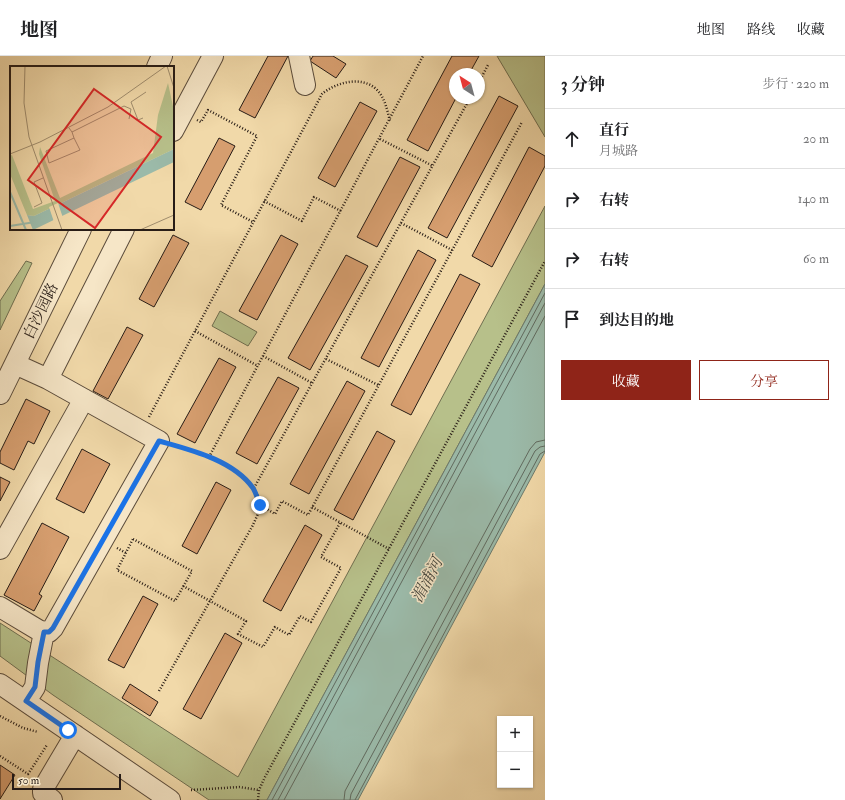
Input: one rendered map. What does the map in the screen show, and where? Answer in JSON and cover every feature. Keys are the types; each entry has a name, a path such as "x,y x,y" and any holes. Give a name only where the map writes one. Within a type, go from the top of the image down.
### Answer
{"street":[{"path":"157,66 162,56"},
{"path":"174,129 213,56"},
{"path":"300,56 305,85"},
{"name":"白沙园路","path":"0,394 81,230"},
{"path":"48,379 123,230"},
{"path":"0,607 44,632 49,632 53,628 159,441 48,379 15,364"},
{"path":"0,549 84,399"},
{"path":"26,701 35,687 44,632"},
{"path":"0,684 170,800"},
{"path":"52,800 43,793 43,789 75,735"}],"path":[{"path":"209,457 390,121 423,56"},
{"path":"485,71 488,65"},
{"path":"141,431 322,94 331,87 347,82 364,84 376,89 387,107 390,121"},
{"path":"254,488 467,104"},
{"path":"183,112 201,122 208,110 257,136 220,205 253,222"},
{"path":"260,505 275,514 282,501 308,515 522,122"},
{"path":"380,139 433,166"},
{"path":"264,201 302,221 314,197 341,211"},
{"path":"401,223 452,250"},
{"path":"258,800 259,790 545,261"},
{"path":"195,331 258,366"},
{"path":"263,356 312,383"},
{"path":"326,359 378,386"},
{"path":"159,441 201,452 238,472 254,488 260,505 253,525 159,691"},
{"path":"312,507 389,549"},
{"path":"183,586 246,621 238,634 263,647 275,627 290,635 300,616 311,622 341,568 321,557 340,523"},
{"path":"133,539 192,571 183,586 175,601 117,570 133,539"},
{"path":"0,716 9,723"},
{"path":"0,756 28,774 47,745"},
{"path":"190,790 238,787 259,790"}],"green space":[{"path":"497,56 545,56 545,137"},
{"path":"545,206 545,284 267,800 209,800 53,695 0,656 0,623 238,777"},
{"path":"26,261 32,263 0,330 0,301"},
{"path":"220,311 257,332 248,346 212,326"}],"water":[{"name":"湄浦河","path":"545,284 545,452 358,800 267,800"}],"building":[{"path":"268,56 288,56 255,118 239,110"},
{"path":"313,56 333,56 346,64 336,78 310,61"},
{"path":"452,56 479,56 472,68 449,68 449,104 453,104 428,151 407,140"},
{"path":"499,96 518,106 447,238 428,228"},
{"path":"360,102 377,111 335,187 318,178"},
{"path":"219,138 235,146 201,210 185,202"},
{"path":"529,147 545,156 545,166 492,267 472,256"},
{"path":"400,157 420,167 377,247 357,237"},
{"path":"173,235 189,243 154,307 139,299"},
{"path":"281,235 298,244 257,320 239,311"},
{"path":"418,250 436,260 379,367 361,358"},
{"path":"346,255 368,266 310,370 288,358"},
{"path":"460,274 480,284 411,415 391,405"},
{"path":"127,327 143,335 108,399 93,391"},
{"path":"219,358 236,367 195,443 177,434"},
{"path":"278,377 299,388 257,464 236,453"},
{"path":"347,381 365,391 309,494 290,484"},
{"path":"26,399 50,411 34,444 28,441 14,470 0,463 0,452"},
{"path":"377,431 395,441 353,520 334,510"},
{"path":"82,449 110,464 84,513 56,499"},
{"path":"0,477 10,482 0,501"},
{"path":"216,482 231,490 197,554 182,546"},
{"path":"42,523 69,537 39,594 42,596 34,611 4,595"},
{"path":"305,525 322,535 281,611 263,601"},
{"path":"143,596 158,604 124,668 108,660"},
{"path":"225,633 242,643 201,719 183,709"},
{"path":"130,684 158,702 150,716 122,698"},
{"path":"0,765 15,775 0,799"}],"route":[{"path":"68,730 26,701 35,687 41,642 44,632 49,632 53,628 159,441 201,452 238,472 254,488 260,505"}]}
